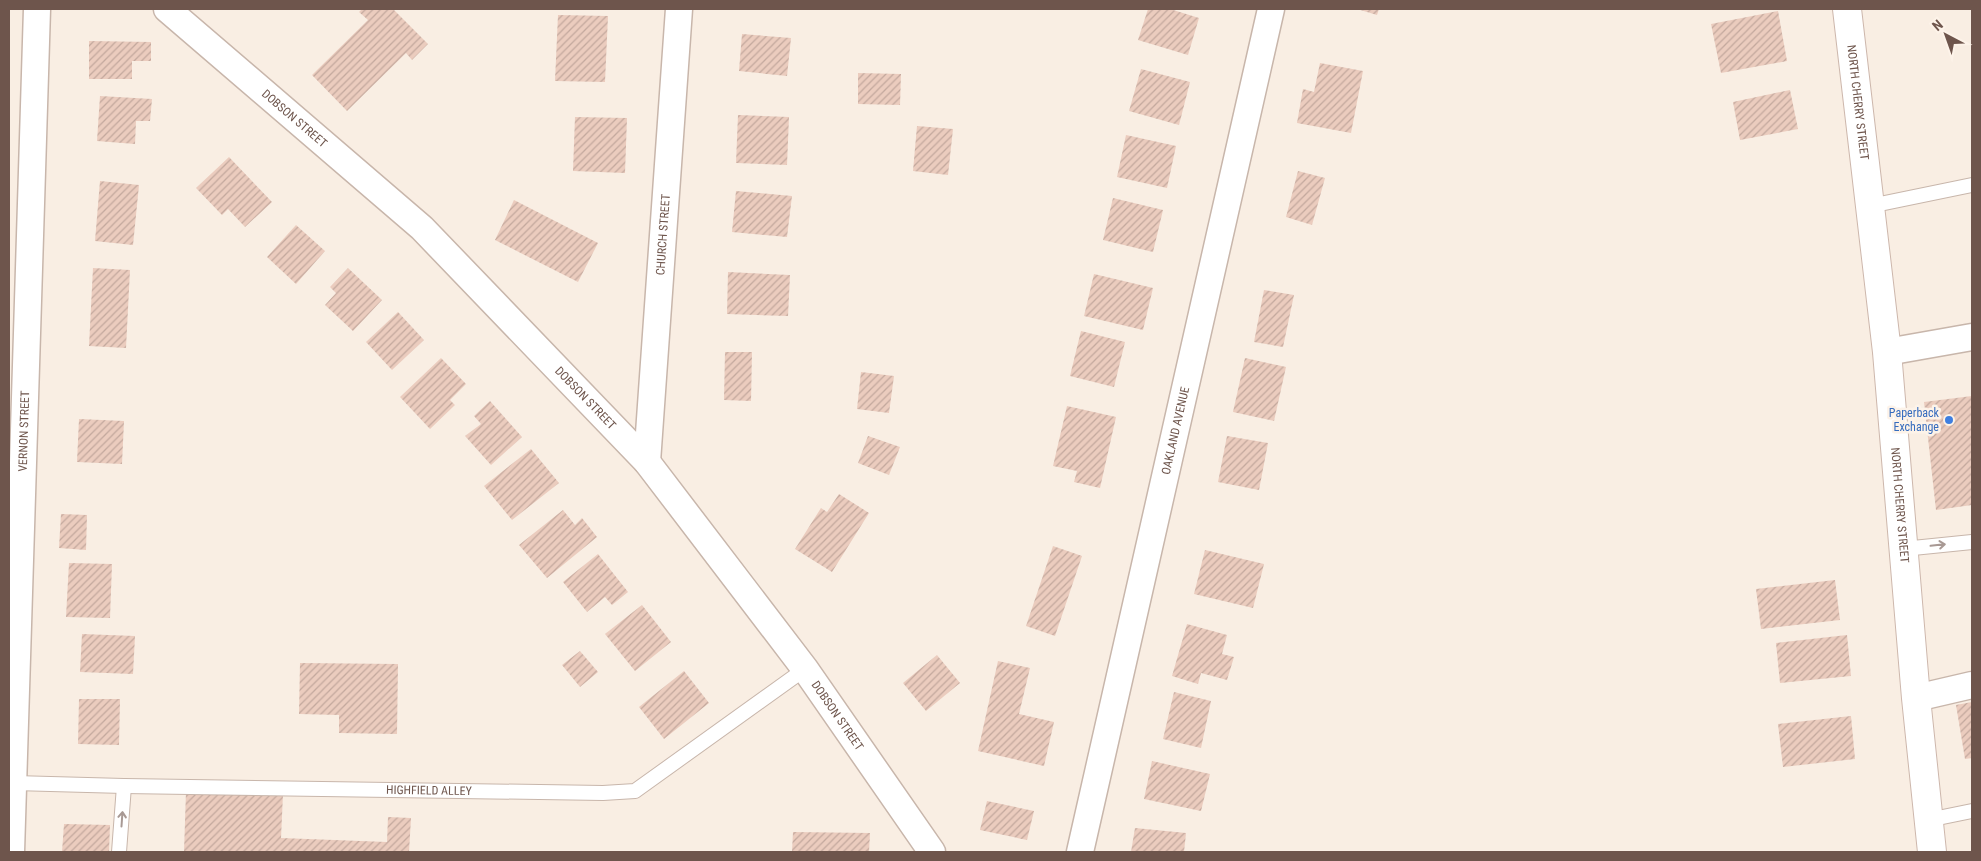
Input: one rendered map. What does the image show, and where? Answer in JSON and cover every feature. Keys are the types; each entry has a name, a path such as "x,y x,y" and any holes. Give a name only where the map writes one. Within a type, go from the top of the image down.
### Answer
{"main road":[{"name":"NORTH CHERRY STREET","path":"1846,9 1887,352 1916,698 1932,852"}],"street":[{"name":"VERNON STREET","path":"11,852 37,9"},
{"name":"DOBSON STREET","path":"167,9 422,228 647,462 805,669 932,852"},
{"name":"CHURCH STREET","path":"647,462 679,9"},
{"name":"OAKLAND AVENUE","path":"1080,852 1271,9"},
{"path":"1887,352 1972,337"},
{"path":"1916,698 1972,685"}],"lane":[{"path":"1870,206 1972,185"},
{"path":"1904,549 1972,542"},
{"name":"HIGHFIELD ALLEY","path":"14,782 124,786 603,793 635,791 805,669"},
{"path":"119,852 124,786"},
{"path":"1928,820 1972,811"}],"building":[{"path":"362,9 393,9 428,44 412,60 406,53 347,111 312,75 368,20 359,12"},
{"path":"1148,9 1170,9 1199,18 1188,55 1138,40"},
{"path":"1357,9 1379,9 1377,15"},
{"path":"1778,11 1787,61 1721,73 1711,24"},
{"path":"558,15 608,16 605,82 555,81"},
{"path":"742,34 791,38 787,76 739,71"},
{"path":"89,41 151,42 151,61 132,61 132,79 89,79"},
{"path":"1320,63 1363,71 1351,133 1297,123 1303,89 1314,92"},
{"path":"1141,69 1190,82 1179,125 1129,111"},
{"path":"858,73 901,74 900,105 858,104"},
{"path":"1790,90 1798,129 1740,140 1733,102"},
{"path":"100,96 152,99 150,121 136,121 135,144 97,141"},
{"path":"738,115 789,117 787,165 736,163"},
{"path":"575,117 627,118 625,173 573,171"},
{"path":"917,126 953,129 948,175 913,171"},
{"path":"1126,135 1176,146 1167,188 1117,177"},
{"path":"229,157 272,202 245,227 228,209 222,215 196,188"},
{"path":"1298,171 1325,178 1312,225 1286,217"},
{"path":"100,181 139,185 133,245 95,241"},
{"path":"736,191 792,196 787,237 732,232"},
{"path":"1113,198 1163,210 1153,252 1103,240"},
{"path":"514,200 598,243 578,282 495,240"},
{"path":"296,225 325,251 296,284 267,257"},
{"path":"93,268 130,270 126,348 89,346"},
{"path":"348,268 382,300 353,331 325,305 336,293 330,287"},
{"path":"728,272 790,275 788,316 727,314"},
{"path":"1094,274 1153,288 1143,330 1084,316"},
{"path":"1264,290 1294,295 1283,347 1254,342"},
{"path":"398,312 424,340 392,370 366,342"},
{"path":"1081,331 1125,342 1114,387 1070,376"},
{"path":"725,352 752,352 751,401 724,400"},
{"path":"441,358 466,384 450,400 455,405 430,429 400,397"},
{"path":"1245,358 1286,367 1274,421 1233,412"},
{"path":"861,372 894,376 889,413 857,409"},
{"path":"1972,396 1972,505 1936,510 1924,402"},
{"path":"490,401 522,437 491,465 465,436 481,424 474,416"},
{"path":"1067,406 1116,417 1100,488 1074,482 1077,471 1053,466"},
{"path":"79,419 124,421 122,464 77,462"},
{"path":"868,436 900,447 889,475 858,463"},
{"path":"1227,436 1268,443 1259,490 1218,482"},
{"path":"531,449 559,483 512,520 484,486"},
{"path":"839,494 869,513 832,572 795,549 821,508 827,512"},
{"path":"563,510 575,525 582,518 597,537 547,578 519,545"},
{"path":"61,514 87,515 86,550 59,548"},
{"path":"1053,546 1082,556 1055,636 1026,626"},
{"path":"1205,550 1264,564 1253,608 1194,594"},
{"path":"598,554 628,592 612,605 605,597 587,612 563,582"},
{"path":"69,563 112,564 110,618 66,617"},
{"path":"1835,580 1840,620 1761,629 1756,589"},
{"path":"642,605 671,642 635,671 605,634"},
{"path":"1187,624 1227,635 1222,654 1234,657 1227,680 1201,673 1198,684 1172,676"},
{"path":"82,634 135,636 133,674 80,672"},
{"path":"1847,635 1851,676 1780,683 1776,643"},
{"path":"580,651 598,672 580,687 562,665"},
{"path":"937,655 960,683 926,711 903,683"},
{"path":"998,661 1030,668 1019,714 1054,722 1044,766 978,751"},
{"path":"300,663 398,664 397,734 339,733 339,715 299,714"},
{"path":"684,671 709,703 664,739 639,707"},
{"path":"1174,692 1211,701 1201,748 1163,739"},
{"path":"79,699 120,699 119,745 78,744"},
{"path":"1972,702 1972,758 1965,759 1956,705"},
{"path":"1851,716 1855,759 1783,767 1778,724"},
{"path":"1152,761 1210,774 1201,811 1144,799"},
{"path":"186,791 283,794 281,838 387,842 388,817 411,818 409,852 184,852"},
{"path":"987,801 1034,811 1027,840 980,830"},
{"path":"64,824 110,825 109,852 62,852"},
{"path":"1135,828 1186,833 1184,852 1131,852"},
{"path":"793,832 870,833 869,852 792,852"}],"place":[{"name":"Paperback Exchange","path":"1949,420"}]}
